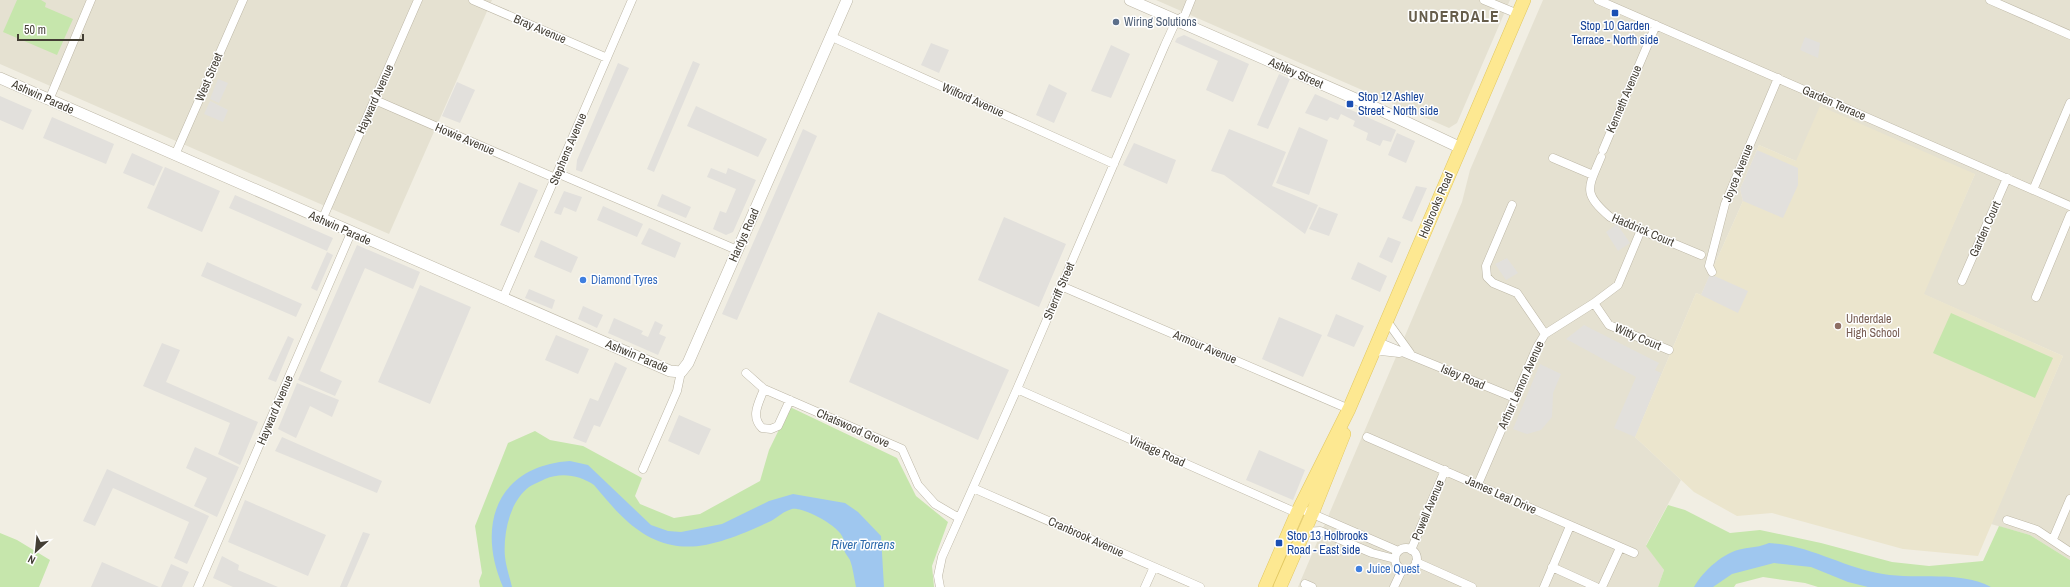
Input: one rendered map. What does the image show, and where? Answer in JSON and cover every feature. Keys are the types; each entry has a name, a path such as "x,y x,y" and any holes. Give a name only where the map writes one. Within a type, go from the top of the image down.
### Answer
{"main road":[{"name":"Holbrooks Road","path":"1265,587 1298,510 1349,409 1524,0"},
{"name":"Holbrooks Road","path":"1280,587 1312,514 1345,431 1349,409"}],"street":[{"path":"49,100 91,0"},
{"name":"West Street","path":"176,155 243,0"},
{"name":"Hayward Avenue","path":"322,220 418,0"},
{"name":"Bray Avenue","path":"473,0 607,58"},
{"name":"Stephens Avenue","path":"503,298 632,0"},
{"name":"Hardys Road","path":"643,469 677,391 681,372 688,363 847,0"},
{"name":"Ashley Street","path":"1130,0 1374,107 1461,148"},
{"name":"Sherriff Street","path":"940,587 938,576 942,557 1017,389 1176,20 1185,16 1191,0"},
{"path":"1484,0 1518,14"},
{"name":"Garden Terrace","path":"1598,0 2070,206"},
{"path":"1990,0 2070,35"},
{"name":"Kenneth Avenue","path":"1602,154 1656,25"},
{"name":"Wilford Avenue","path":"832,37 1114,164"},
{"name":"Ashwin Parade","path":"0,78 351,233 670,371 681,372"},
{"name":"Joyce Avenue","path":"1712,272 1709,266 1725,204 1778,78"},
{"name":"Howie Avenue","path":"375,100 737,250"},
{"path":"2034,190 2070,104"},
{"name":"Haddrick Court","path":"1602,154 1589,185 1591,196 1600,208 1610,217 1701,255"},
{"path":"1553,158 1593,175"},
{"name":"Garden Court","path":"1962,281 2007,178"},
{"path":"1512,205 1486,266 1487,277 1493,283 1517,293 1545,334"},
{"path":"2036,297 2070,215"},
{"name":"Arthur Lemon Avenue","path":"1478,484 1537,347 1545,334 1594,303 1618,285 1641,230"},
{"name":"Hayward Avenue","path":"198,587 351,233"},
{"name":"Armour Avenue","path":"1061,286 1349,409"},
{"name":"Witty Court","path":"1594,303 1609,324 1669,350"},
{"name":"Isley Road","path":"1387,322 1404,348 1412,355"},
{"name":"Isley Road","path":"1376,347 1381,350 1412,355"},
{"name":"Isley Road","path":"1376,347 1412,355 1515,398"},
{"name":"Chatswood Grove","path":"746,373 764,388 902,449 918,485 935,504 959,518"},
{"path":"764,388 755,413 756,422 762,428 771,429 778,426 790,400"},
{"name":"Vintage Road","path":"1017,389 1298,510 1312,514 1396,555"},
{"name":"James Leal Drive","path":"1368,437 1634,553"},
{"name":"Powell Avenue","path":"1411,550 1445,470"},
{"name":"Cranbrook Avenue","path":"973,488 1200,587"},
{"path":"2053,539 2070,499"},
{"path":"2007,520 2034,528 2053,539 2070,552"},
{"path":"1544,587 1570,526"},
{"path":"1304,532 1320,531 1372,553 1396,555 1404,548 1411,550 1416,555 1416,562 1412,568 1402,570 1397,566 1396,555"},
{"path":"1602,587 1620,548"},
{"path":"1416,562 1472,587"},
{"path":"1146,587 1154,567"},
{"path":"1552,567 1596,587"},
{"path":"1394,587 1402,570"}],"shaded area":[{"path":"0,0 492,0 389,234 0,64"},
{"path":"1156,0 1510,0 1457,123 1449,128"},
{"path":"1543,0 2070,0 2070,560 2030,535 1991,524 2063,356 1923,294 1975,174 1796,161 1759,145 1740,189 1743,201 1701,295 1696,293 1635,437 1681,480 1646,545 1664,570 1658,587 1298,587 1462,202 1470,170"},
{"path":"1184,35 1249,64 1233,102 1206,90 1218,61 1175,42 1177,38"},
{"path":"1805,37 1820,43 1818,58 1800,50"},
{"path":"931,43 949,50 939,73 921,65"},
{"path":"1111,45 1130,54 1111,98 1091,91"},
{"path":"693,61 700,64 654,172 647,169"},
{"path":"618,63 629,68 582,172 576,170 577,160"},
{"path":"1279,74 1290,79 1268,129 1257,125"},
{"path":"218,79 228,83 219,103 210,99"},
{"path":"457,82 475,90 460,123 442,116"},
{"path":"1049,84 1067,93 1054,123 1036,115"},
{"path":"1315,94 1396,130 1391,142 1383,140 1380,146 1366,140 1368,133 1353,126 1355,121 1341,114 1338,120 1330,117 1327,121 1305,113"},
{"path":"0,96 32,110 23,130 0,120"},
{"path":"210,101 228,110 223,122 204,114"},
{"path":"696,106 767,139 758,157 687,126"},
{"name":"Underdale High School","path":"1820,106 1975,174 1924,294 2063,356 1978,556 1903,549 1772,513 1737,516 1694,492 1635,437 1696,293 1701,295 1743,201 1740,189 1759,145 1796,161"},
{"path":"52,117 114,144 106,164 43,138"},
{"path":"1299,127 1328,140 1309,195 1276,183"},
{"path":"803,129 817,136 737,320 722,314"},
{"path":"1229,129 1286,152 1272,186 1318,205 1305,234 1224,175 1211,171"},
{"path":"1397,133 1415,141 1406,163 1388,155"},
{"path":"1134,143 1176,160 1167,184 1123,165"},
{"path":"1757,150 1798,168 1798,185 1783,218 1743,201 1740,189"},
{"path":"132,153 163,167 154,186 123,173"},
{"path":"165,167 220,191 202,232 147,208"},
{"path":"711,168 726,174 728,168 756,180 733,232 726,235 713,229 720,211 726,213 736,189 707,177"},
{"path":"519,182 538,190 519,233 500,225"},
{"path":"1416,186 1427,188 1412,222 1402,218"},
{"path":"564,191 582,197 576,212 564,207 561,215 554,213"},
{"path":"662,194 691,207 686,218 657,206"},
{"path":"235,195 333,238 327,251 229,208"},
{"path":"603,206 643,224 637,237 597,220"},
{"path":"1319,207 1338,214 1329,236 1309,229"},
{"path":"1004,217 1066,244 1039,307 978,280"},
{"path":"1617,224 1630,243 1618,251 1606,232"},
{"path":"649,228 681,243 675,258 641,244"},
{"path":"1388,237 1401,242 1392,263 1379,257"},
{"path":"541,240 578,257 571,273 534,257"},
{"path":"357,245 420,272 413,289 365,268 320,371 342,381 335,396 298,380"},
{"path":"327,252 333,255 317,291 311,288"},
{"path":"1507,258 1518,273 1506,280 1495,264"},
{"path":"207,262 302,304 296,317 201,276"},
{"path":"1358,262 1387,276 1380,292 1351,279"},
{"path":"1710,274 1748,291 1738,313 1701,295"},
{"path":"420,285 471,307 430,404 378,382"},
{"path":"529,289 555,300 552,309 525,298"},
{"path":"583,306 603,315 597,328 578,319"},
{"path":"878,312 1009,370 978,440 849,382"},
{"path":"1336,314 1364,326 1354,347 1327,336"},
{"path":"1279,317 1322,335 1303,377 1262,359"},
{"path":"614,318 643,331 641,334 648,337 655,321 663,325 659,334 666,337 658,355 608,333"},
{"path":"1584,325 1659,363 1655,370 1661,373 1635,437 1614,428 1636,377 1566,339"},
{"path":"556,335 589,349 578,374 545,360"},
{"path":"288,336 294,339 276,382 268,379"},
{"path":"162,343 180,350 166,382 258,422 240,465 218,454 230,423 143,386"},
{"path":"615,362 627,368 600,427 594,425 586,443 573,438 590,398 598,401"},
{"path":"1540,364 1561,374 1553,393 1552,417 1541,430 1527,434 1513,429"},
{"path":"297,383 339,400 332,417 310,406 296,438 278,429"},
{"path":"679,415 711,429 699,455 668,441"},
{"path":"282,437 382,481 377,493 275,451"},
{"path":"195,447 239,467 217,517 194,506 207,478 186,468"},
{"path":"1259,450 1305,470 1293,500 1246,480"},
{"path":"107,469 209,516 187,564 174,558 189,522 113,488 95,526 83,521"},
{"path":"245,500 326,535 308,576 228,542"},
{"path":"363,532 370,534 347,587 340,587"},
{"path":"222,556 239,565 238,570 278,587 233,587 213,578"},
{"path":"102,562 159,587 91,587"},
{"path":"171,564 189,572 182,587 161,587"}],"green space":[{"path":"17,0 41,0 46,3 45,7 73,19 57,55 3,32"},
{"path":"1951,313 2053,358 2035,398 1933,353"},
{"path":"790,407 897,458 916,496 948,522 932,566 934,587 480,587 479,581 482,573 475,526 508,443 535,431 550,440 583,446 642,478 635,496 640,504 674,518 700,514 760,481 769,450"},
{"path":"1668,505 1685,510 1730,533 1760,530 1821,543 1892,562 1929,566 1983,561 1999,526 2030,535 2070,560 2070,587 1818,587 1805,583 1763,577 1736,584 1734,587 1658,587 1664,570 1646,546"},
{"path":"0,533 17,540 50,560 39,587 0,587"}],"water":[{"name":"River Torrens","path":"570,461 588,465 651,525 668,531 681,532 722,524 769,501 793,494 845,503 858,512 881,536 884,587 856,587 851,563 844,550 844,539 840,533 820,518 804,511 792,509 771,521 735,536 710,544 684,547 659,541 637,530 610,504 594,485 577,477 564,475 545,479 531,486 522,493 512,510 506,529 505,548 506,561 512,587 503,587 495,564 492,542 493,521 499,503 510,487 525,474 545,465"},
{"path":"1769,543 1799,548 1854,567 1883,574 1896,576 1952,577 1979,582 1991,587 1868,587 1848,582 1811,567 1774,563 1732,574 1713,587 1694,587 1708,569 1721,558 1735,551"}],"place":[{"name":"Stop 10 Garden Terrace - North side","path":"1615,13"},
{"name":"Wiring Solutions","path":"1116,22"},
{"name":"Stop 12 Ashley Street - North side","path":"1350,104"},
{"name":"Diamond Tyres","path":"583,280"},
{"name":"Underdale High School","path":"1838,326"},
{"name":"Stop 13 Holbrooks Road - East side","path":"1279,543"},
{"name":"Juice Quest","path":"1359,569"}],"district":[{"name":"UNDERDALE","path":"1454,16"}]}
